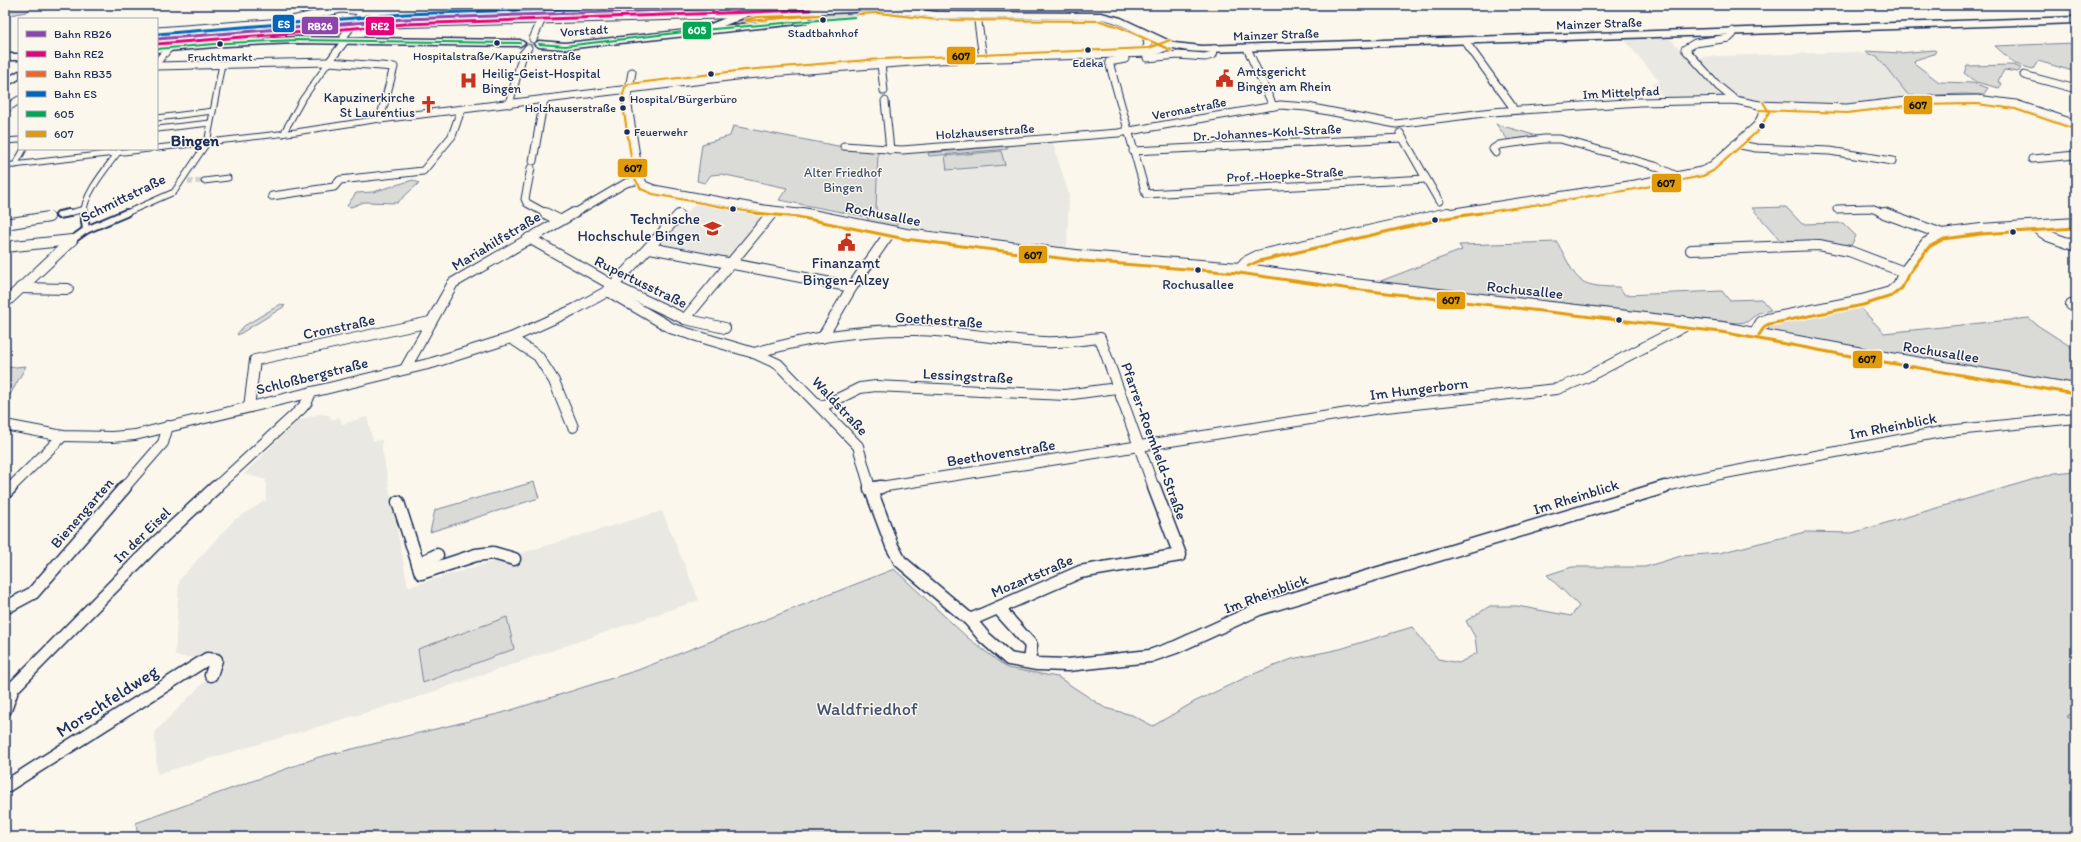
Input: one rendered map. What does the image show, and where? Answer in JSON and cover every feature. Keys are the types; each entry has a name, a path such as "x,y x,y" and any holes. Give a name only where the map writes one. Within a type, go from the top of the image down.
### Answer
{"main road":[{"name":"Vorstadt","path":"702,30 756,12 880,12 937,15 1110,17 1122,21 1168,44"},
{"name":"Vorstadt","path":"536,41 565,46 702,30 880,12"},
{"path":"735,18 734,23 747,26"},
{"name":"Mainzer Straße","path":"1168,44 1214,49 2076,20"},
{"path":"158,49 251,42 345,41 524,46 536,41"},
{"path":"5,57 18,57"},
{"path":"5,84 18,75"}],"street":[{"path":"158,31 283,22 341,9 363,11 536,5"},
{"path":"283,134 302,100 345,41 344,36 363,11"},
{"path":"353,25 719,15 728,15 735,18"},
{"path":"977,15 983,58"},
{"path":"536,41 541,21"},
{"path":"1732,31 1733,34 1729,38 1694,43 1685,49 1718,86 1735,100"},
{"path":"1145,50 1148,45 1146,34"},
{"path":"1465,40 1512,106"},
{"name":"Mainzer Straße","path":"1128,52 1145,50 1168,44"},
{"name":"Mainzer Straße","path":"380,118 461,110 745,75 881,64 983,58 1150,52 1168,44"},
{"path":"509,104 524,54 524,46"},
{"path":"158,61 169,48"},
{"path":"1247,48 1273,106"},
{"path":"1133,151 1110,60 1178,55 1205,57 1212,54 1214,49"},
{"path":"158,66 329,62 394,67 380,118 283,134 158,148"},
{"path":"207,143 222,64"},
{"path":"881,64 884,91"},
{"path":"632,72 627,99 640,180"},
{"path":"2024,75 2076,89"},
{"path":"544,99 525,199 527,203 559,220"},
{"name":"Im Mittelpfad","path":"1396,124 1492,112 1589,105 1735,100 1758,106 1847,108 1915,100 1977,99 2016,104 2076,124"},
{"path":"5,109 18,101"},
{"path":"885,101 890,150"},
{"name":"Veronastraße","path":"1128,132 1273,106 1307,107 1396,124"},
{"path":"1240,268 1245,262 1257,256 1445,213 1635,184 1705,169 1757,125 1764,116 1764,110 1758,106"},
{"path":"272,196 334,187 340,180 423,171 452,136 461,110"},
{"path":"158,118 213,111"},
{"path":"158,129 210,123"},
{"path":"1396,124 1402,138 1439,201"},
{"name":"Holzhauserstraße","path":"844,146 890,150 1128,132"},
{"name":"Dr.-Johannes-Kohl-Straße","path":"1133,151 1402,138"},
{"path":"1496,153 1494,149 1499,145 1554,138 1655,166 1677,176"},
{"path":"5,141 18,140"},
{"name":"Schmittstraße","path":"5,302 72,240 86,230 174,192 207,143"},
{"path":"1735,144 1756,148 1830,151 1892,161"},
{"path":"15,165 23,150"},
{"path":"89,155 106,150"},
{"path":"5,166 134,150"},
{"path":"86,230 83,207 87,197 119,151"},
{"name":"Prof.-Hoepke-Straße","path":"1133,151 1146,194 1426,179"},
{"path":"2032,159 2076,154"},
{"path":"204,181 228,178"},
{"name":"Rochusallee","path":"640,180 644,185 654,189 773,210 799,212 891,231 1084,256 1240,268 1345,283 1683,321 1755,332 1873,355 2076,389"},
{"name":"Mariahilfstraße","path":"405,368 453,283 559,220 626,183 640,180"},
{"path":"181,182 188,182"},
{"path":"1837,209 1871,208 1942,234"},
{"path":"59,215 84,209"},
{"path":"684,319 773,210"},
{"name":"Schloßbergstraße","path":"5,425 63,436 112,437 135,435 405,368 432,363 511,338 575,309 611,289 679,215"},
{"path":"5,224 49,217"},
{"path":"1755,332 1761,322 1767,319 1883,295 1898,285 1904,272 1926,243 1942,234 1974,229 2076,223"},
{"path":"2033,226 2048,236 2076,246"},
{"path":"822,338 852,287 891,231"},
{"name":"Rupertusstraße","path":"529,238 611,289 684,319 725,328"},
{"path":"5,247 72,240"},
{"path":"1691,250 1715,248 1819,246 1849,251 1904,272"},
{"path":"650,248 852,287"},
{"path":"20,288 68,289"},
{"name":"Waldstraße","path":"611,289 673,329 754,353 778,364 858,446 870,489 892,546 900,561 970,620 984,637 1009,658 1029,662 1068,665 1099,663"},
{"name":"Im Hungerborn","path":"1138,447 1386,408 1557,389 1585,378 1685,326 1683,321"},
{"name":"Cronstraße","path":"249,407 255,360 430,322"},
{"name":"Goethestraße","path":"754,353 772,347 822,338 892,330 937,331 1059,342 1100,338"},
{"path":"511,338 538,356 554,381 573,427"},
{"name":"Pfarrer-Roemheld-Straße","path":"1100,338 1138,447 1180,555"},
{"name":"Lessingstraße","path":"821,407 860,388 876,386 1065,395 1117,388"},
{"name":"In der Eisel","path":"5,710 13,688 18,682 155,544 302,409 311,392"},
{"name":"Im Rheinblick","path":"1099,663 1150,656 1176,647 1259,610 1689,480 1946,431 2076,418"},
{"name":"Bienengarten","path":"5,608 33,592 163,443 168,426"},
{"path":"5,493 63,436"},
{"name":"Beethovenstraße","path":"870,489 1138,447"},
{"path":"398,502 421,573 476,555 492,553 514,559"},
{"path":"418,564 437,555"},
{"name":"Mozartstraße","path":"970,620 1080,572 1180,555"},
{"path":"998,608 1031,645 1029,662"},
{"name":"Morschfeldweg","path":"5,787 207,659 216,660 211,675"}],"shaded area":[{"path":"1669,37 1687,57 1854,52 1877,56 1907,94 1899,98 1847,106 1741,99 1665,99 1651,83 1660,82 1624,39"},
{"path":"1052,140 1069,195 1067,248 897,227 897,221 882,215 876,209 878,151"},
{"name":"Technische Hochschule Bingen","path":"699,200 766,213 729,258 658,244"},
{"path":"319,414 330,415 331,420 340,417 342,424 367,417 373,441 382,440 382,449 408,587 662,511 699,600 412,699 157,774 155,732 211,675 207,659 175,656 179,580 234,520 266,500 266,480 244,474 297,421"}],"green space":[{"path":"5,5 35,5 26,12 5,16"},
{"path":"880,10 880,13 876,14 757,24 742,23 739,19 742,16"},
{"path":"2076,43 2076,72 2038,61 2033,69 2015,64 1995,46"},
{"path":"1865,51 1900,53 1936,51 1934,54 1915,60 1914,63 1939,82 1973,83 1988,88 1983,95 1964,94 1909,96 1877,56 1869,55"},
{"path":"2013,65 2021,68 2018,72 2004,70 1998,81 2002,84 1999,88 1976,82 1964,73 1967,66"},
{"path":"1496,124 1537,136 1508,140"},
{"name":"Alter Friedhof Bingen","path":"733,126 843,147 878,151 876,209 882,215 897,221 897,227 869,222 867,217 779,200 787,188 721,174 711,175 705,183 697,181 702,144 730,136"},
{"path":"1007,146 1007,149 929,156 928,153"},
{"path":"1001,151 1005,165 947,170 945,156"},
{"path":"413,180 419,183 397,203 364,202 351,207 347,206 356,193 373,192"},
{"path":"1786,207 1802,224 1843,223 1856,236 1849,249 1814,241 1780,240 1752,208"},
{"path":"1557,242 1574,272 1585,283 1604,287 1619,287 1625,295 1722,291 1729,300 1761,299 1771,310 1758,313 1747,322 1737,323 1378,282 1462,250 1459,245"},
{"path":"281,304 285,306 238,335 237,334 244,326"},
{"path":"1859,306 1884,333 2029,318 2037,325 2076,350 2076,385 1869,351 1768,331 1769,327 1780,321"},
{"path":"26,366 10,395 5,396 5,368"},
{"name":"Waldfriedhof","path":"2076,471 2076,711 2067,716 2076,719 2076,837 1916,837 1913,833 1894,837 138,837 136,823 319,757 502,713 638,670 894,569 968,638 1007,668 1058,677 1105,708 1132,715 1153,726 1194,702 1251,675 1292,659 1340,649 1412,627 1438,659 1459,663 1477,653 1475,637 1466,621 1490,606 1517,606 1571,616 1579,606 1547,575 1572,567 1645,567 1681,556 1719,553 1805,532 1852,533 2055,473"},
{"path":"534,482 539,498 430,532 435,510"},
{"path":"507,617 514,649 423,683 418,649"}],"tunnel":[{"path":"188,182 204,181"}],"rail line":[{"name":"ES","path":"158,34 405,14 665,5"},
{"name":"RB26","path":"158,39 405,19 810,5"},
{"name":"RB35","path":"1081,6 1412,7 1503,5"},
{"name":"RE2","path":"158,44 405,24 810,10"}],"transit line":[{"name":"607","path":"859,14 879,13 937,20 1100,21 1127,30 1171,50"},
{"name":"607","path":"820,15 747,21 745,20 757,17 820,15"},
{"name":"605","path":"539,44 565,46 702,30 855,17"},
{"name":"605","path":"158,49 226,43 297,40 520,43"},
{"name":"607","path":"1170,40 1149,48 881,59 745,70 629,84 625,87 622,99 634,177 641,189 653,194 763,214 798,217 905,239 1083,261 1239,273 1344,288 1721,332 1872,360 2075,394"},
{"name":"607","path":"1248,266 1259,261 1446,218 1636,189 1703,176 1713,171 1760,129 1769,112 1763,102"},
{"name":"607","path":"1759,110 1847,113 1915,105 1977,104 2015,109 2074,129"},
{"name":"607","path":"1759,335 1765,326 1769,324 1863,305 1892,296 1902,288 1908,275 1929,247 1944,239 1981,234 2076,228"}],"place":[{"name":"Stadtbahnhof","path":"823,20"},
{"name":"Hospitalstraße/Kapuzinerstraße","path":"497,43"},
{"name":"Fruchtmarkt","path":"220,44"},
{"name":"Edeka","path":"1088,50"},
{"name":"Amtsgericht Bingen am Rhein","path":"1224,78"},
{"name":"Heilig-Geist-Hospital Bingen","path":"469,80"},
{"name":"Hospital/Bürgerbüro","path":"622,99"},
{"name":"Kapuzinerkirche St Laurentius","path":"428,104"},
{"name":"Holzhauserstraße","path":"623,108"},
{"name":"Feuerwehr","path":"627,132"},
{"name":"Technische Hochschule Bingen","path":"713,228"},
{"name":"Finanzamt Bingen-Alzey","path":"846,242"},
{"name":"Rochusallee","path":"1198,270"}],"district":[{"name":"Bingen","path":"195,140"}]}
